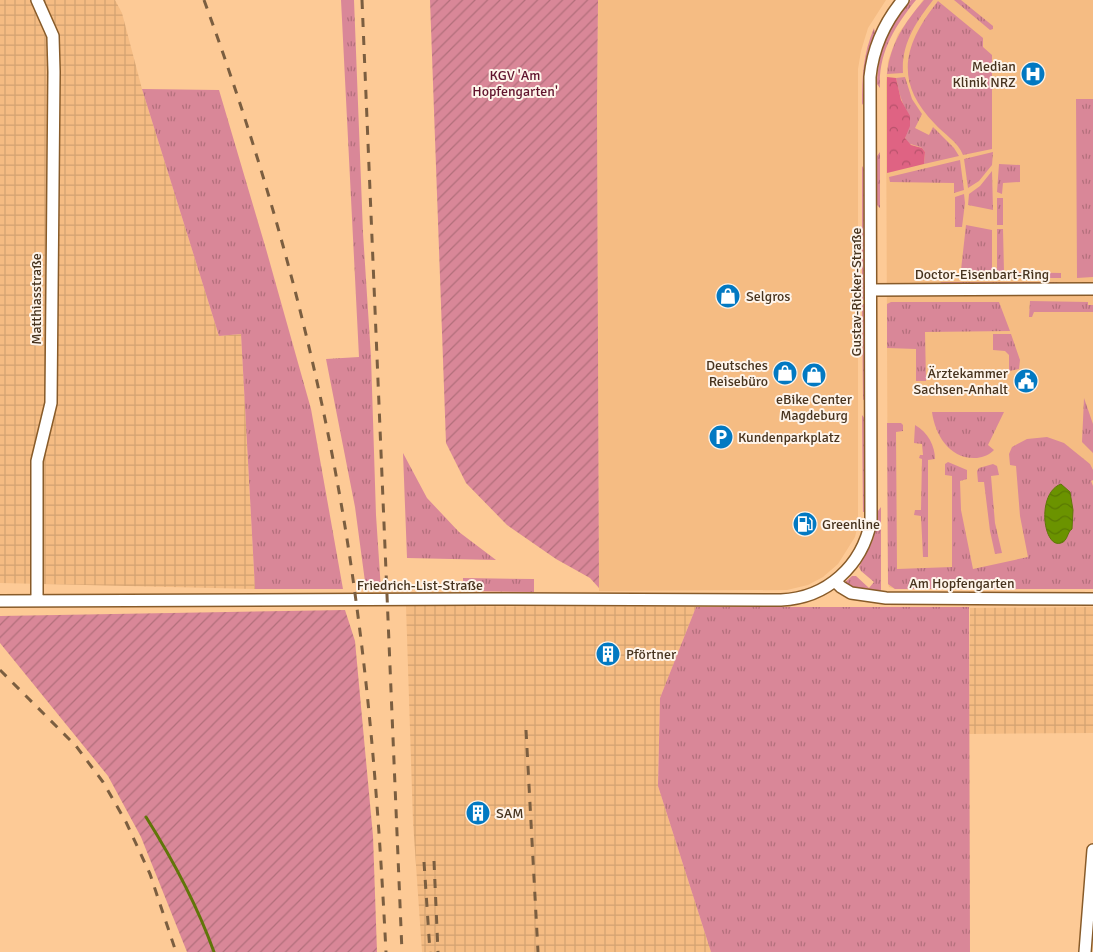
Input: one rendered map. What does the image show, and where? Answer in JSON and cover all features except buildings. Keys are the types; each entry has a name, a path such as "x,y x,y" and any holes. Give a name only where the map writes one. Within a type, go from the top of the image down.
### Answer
{"street":[{"name":"Matthiasstraße","path":"37,0 53,36 54,72 51,403 37,462 37,600"},
{"name":"Gustav-Ricker-Straße","path":"835,581 851,566 859,554 871,521 871,69 874,52 883,30 891,15 903,0"},
{"name":"Doctor-Eisenbart-Ring","path":"871,290 1093,289"},
{"name":"Friedrich-List-Straße","path":"0,601 781,600 813,594 835,581"},
{"name":"Am Hopfengarten","path":"835,581 841,588 850,593 886,598 1093,599"},
{"path":"1086,952 1093,850"}],"shaded area":[{"path":"0,0 115,0 122,13 142,89 219,336 241,334 255,589 0,583"},
{"path":"598,0 886,0 868,28 858,69 858,524 855,537 838,564 823,577 808,585 787,590 599,591"},
{"path":"923,0 1093,0 1093,587 895,589 889,587 886,83 888,61 898,34"},
{"path":"406,606 696,607 660,698 658,786 711,952 422,952 413,822"},
{"path":"1093,607 1093,733 969,734 970,608"}],"green space":[{"path":"341,0 354,0 363,233 371,357 376,515 381,590 366,589 355,507 326,359 359,357"},
{"name":"KGV 'Am Hopfengarten'","path":"430,0 598,0 599,588 590,578 556,559 507,525 466,483 446,443"},
{"path":"911,0 916,0 895,30 885,52 880,75 880,88 877,84 878,72 886,39 897,19"},
{"path":"924,0 933,0 916,25 907,43 904,52 903,73 887,74 895,43"},
{"path":"954,0 961,0 993,26 993,29 990,30"},
{"path":"938,1 983,38 983,47 992,55 992,149 963,155 961,150 922,108 913,93 909,78 908,62 911,47 917,32"},
{"path":"874,28 875,33 868,51 865,69 864,102 862,105 864,66 867,47"},
{"path":"887,77 896,78 901,100 910,116 910,126 905,138 911,145 922,148 925,152 924,164 887,173"},
{"path":"905,77 912,99 922,114 915,128 929,135 933,127 954,148 959,156 924,164 925,152 922,148 911,144 905,139 910,121 900,96 896,78"},
{"path":"142,89 219,90 311,409 343,589 255,589 241,334 219,336"},
{"path":"1076,99 1093,99 1093,277 1077,278"},
{"path":"880,152 880,208 877,205 877,156"},
{"path":"993,152 992,165 979,181 968,188 964,159"},
{"path":"960,160 964,190 954,193 954,183 890,182 889,177"},
{"path":"999,164 1020,165 1020,182 1003,183 1002,194 997,192"},
{"path":"862,166 864,169 865,300 862,300"},
{"path":"992,171 993,210 968,205 969,194 980,186"},
{"path":"964,194 965,203 962,227 955,227 955,197"},
{"path":"997,198 1003,198 1003,225 997,225"},
{"path":"966,225 992,230 992,279 960,279"},
{"path":"997,229 1003,229 1004,272 1061,273 1061,278 997,278"},
{"path":"940,282 1059,282 1056,284 943,284"},
{"path":"1030,301 1088,302 1088,305 1093,305 1093,312 1034,312 1032,317 1029,317"},
{"path":"891,302 999,302 1010,331 925,332 926,381 916,381 916,349 887,348 887,304"},
{"path":"862,304 865,304 865,399 863,400"},
{"path":"993,334 1011,334 1020,360 1019,369 1009,371 1009,355 1005,351 993,350"},
{"path":"1084,398 1093,424 1093,453 1082,442"},
{"path":"932,412 1004,412 988,445 994,450 986,456 977,458 967,458 959,455 940,437"},
{"path":"862,415 865,419 866,512 863,512"},
{"path":"887,423 901,423 903,425 903,431 896,432 897,569 952,567 952,476 945,475 945,464 948,462 967,470 967,479 960,481 961,510 973,569 1028,557 1020,516 1016,466 1010,465 1009,454 1012,447 1027,439 1047,437 1064,443 1090,464 1093,470 1093,480 1091,481 1093,486 1093,589 895,589 888,584"},
{"path":"915,425 927,435 935,454 935,459 928,460 928,557 923,557 921,516 914,515 915,510 921,510 922,459 919,458 920,455 923,455 922,444 914,443"},
{"path":"403,453 427,498 459,532 496,560 407,558"},
{"path":"993,464 997,466 999,475 991,476 995,523 1002,553 995,554 984,482 978,482 977,471 979,468"},
{"path":"881,507 881,594 841,586 852,576 856,576 869,588 874,582 859,567 873,540 878,511"},
{"path":"463,578 534,579 534,592 463,591"},
{"path":"696,607 969,607 970,952 711,952 658,786 660,698"},
{"path":"345,610 355,641 373,836 377,952 187,952 141,837 108,776 0,643 0,616"}],"water":[{"path":"1061,484 1070,492 1073,510 1072,529 1065,540 1061,543 1055,543 1050,538 1046,529 1045,508 1053,489"}],"waterway":[{"path":"146,817 184,883 214,952"}],"railway":[{"path":"204,0 230,73 276,221 315,372 331,448 345,524 367,689 378,820 386,952"},
{"path":"362,0 402,952"},
{"path":"0,670 76,746 103,782 126,822 150,874 176,952"},
{"path":"526,730 538,952"},
{"path":"434,861 438,952"},
{"path":"424,862 430,952"}],"place":[{"name":"Median Klinik NRZ","path":"1033,74"},
{"name":"Selgros","path":"728,296"},
{"name":"Deutsches Reisebüro","path":"785,373"},
{"name":"eBike Center Magdeburg","path":"814,375"},
{"name":"Ärztekammer Sachsen-Anhalt","path":"1026,381"},
{"name":"Kundenparkplatz","path":"721,437"},
{"name":"Greenline","path":"805,524"},
{"name":"Pförtner","path":"608,654"},
{"name":"SAM","path":"478,813"}]}
